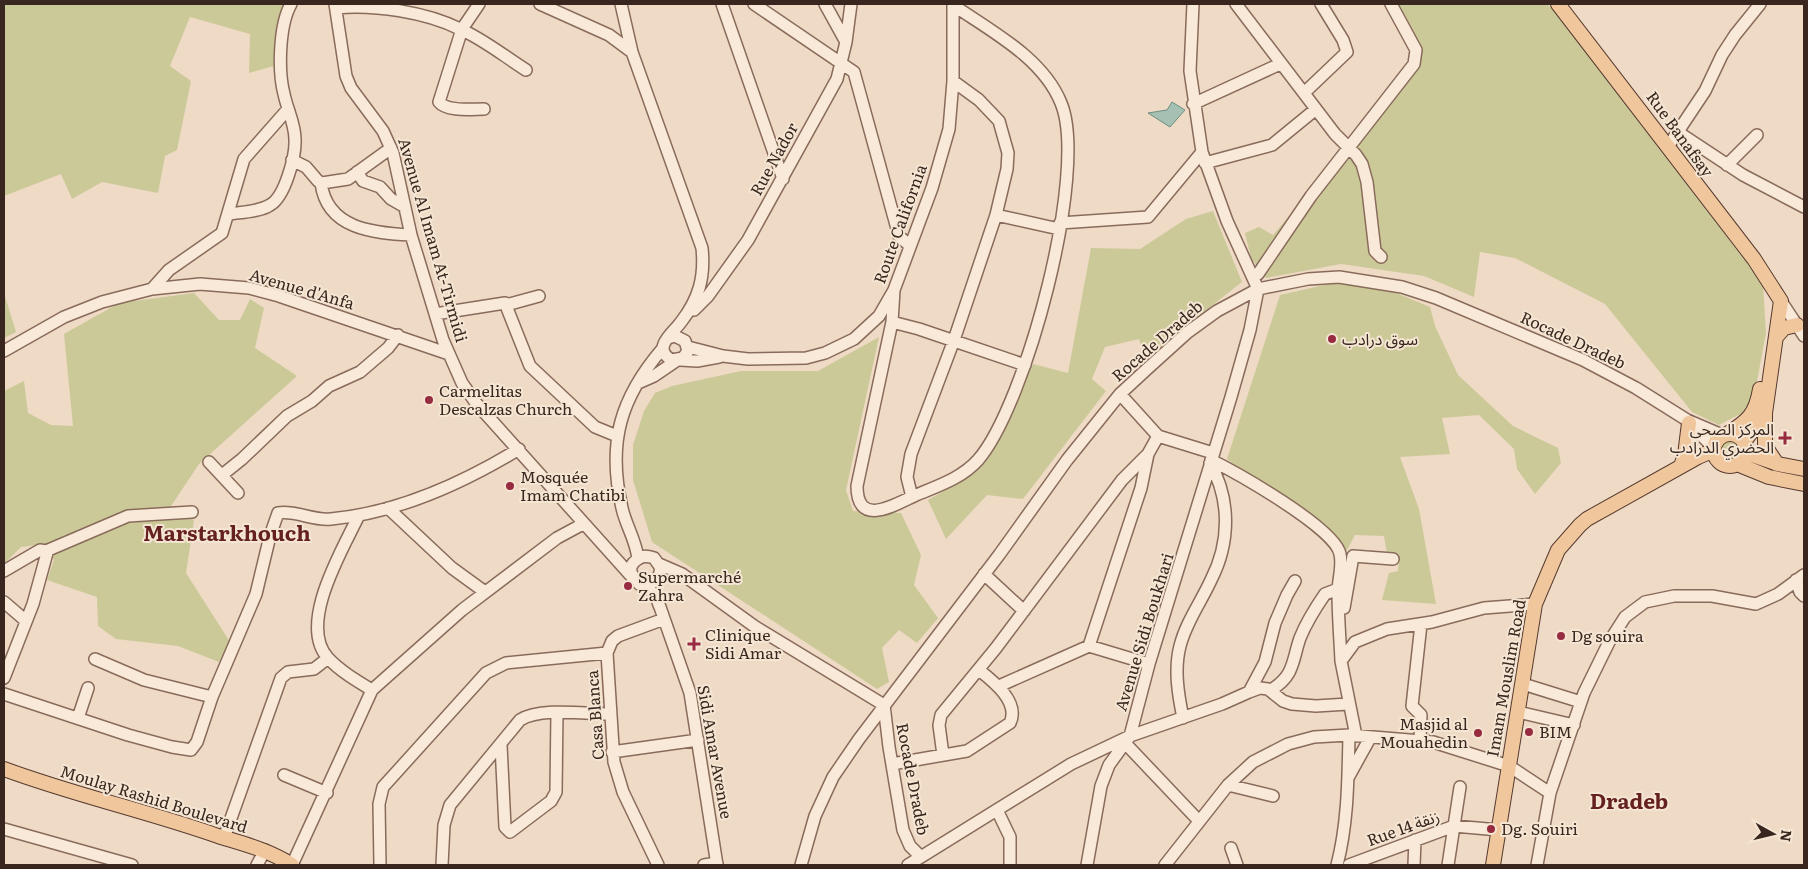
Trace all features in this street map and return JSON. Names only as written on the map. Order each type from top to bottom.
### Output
[{"type":"main road","name":"Rue Banafsay","points":[[1558,4],[1754,259],[1781,301]]},
{"type":"main road","points":[[1772,286],[1770,326],[1757,403],[1746,422],[1725,435],[1716,453],[1727,466],[1737,464],[1760,475],[1804,484]]},
{"type":"main road","points":[[1778,464],[1765,446],[1765,413],[1781,301]]},
{"type":"main road","points":[[1776,337],[1784,328],[1802,329]]},
{"type":"main road","points":[[1737,464],[1765,413]]},
{"type":"main road","points":[[1677,469],[1685,455],[1688,422]]},
{"type":"main road","points":[[1725,435],[1739,436],[1745,448],[1778,464],[1804,469]]},
{"type":"main road","name":"Imam Mouslim Road","points":[[1493,865],[1535,604],[1549,567],[1558,550],[1580,525],[1677,469],[1716,453]]},
{"type":"main road","name":"Moulay Rashid Boulevard","points":[[4,769],[32,780],[265,850],[292,865]]},
{"type":"street","points":[[229,214],[264,208],[274,202],[285,182],[292,160],[295,136],[282,85],[280,65],[286,19],[290,4]]},
{"type":"street","points":[[479,4],[462,29],[439,102],[443,106],[455,108],[484,109]]},
{"type":"street","points":[[540,4],[609,35],[632,52]]},
{"type":"street","points":[[621,4],[632,52],[699,238],[703,260],[699,293],[688,312],[638,383],[622,414],[617,436],[615,475],[623,511],[636,542],[659,564],[655,596]]},
{"type":"street","points":[[722,4],[783,179]]},
{"type":"street","points":[[754,4],[854,72],[899,236],[910,246]]},
{"type":"street","points":[[825,4],[846,42]]},
{"type":"street","name":"Rue Nador","points":[[688,312],[699,307],[748,240],[837,79],[846,42],[851,4]]},
{"type":"street","points":[[894,290],[892,322],[857,495],[866,508],[877,511],[891,508],[958,476],[979,459],[1002,420],[1025,364],[1045,302],[1060,226],[1069,140],[1068,126],[1061,102],[1049,81],[1034,65],[1004,40],[953,4]]},
{"type":"street","name":"Route California","points":[[686,344],[723,356],[764,360],[795,359],[825,353],[854,339],[879,316],[894,290],[946,141],[953,81],[953,4]]},
{"type":"street","points":[[1193,4],[1190,71],[1193,104],[1204,157],[1249,272],[1258,289]]},
{"type":"street","points":[[1236,4],[1280,64],[1348,148],[1356,155],[1364,173],[1375,251],[1381,257]]},
{"type":"street","points":[[1304,93],[1348,52],[1343,40],[1321,4]]},
{"type":"street","points":[[1258,274],[1311,196],[1416,59],[1415,46],[1392,4]]},
{"type":"street","points":[[1669,146],[1705,91],[1722,55],[1735,35],[1760,4]]},
{"type":"street","points":[[335,6],[384,8],[448,23],[462,29],[526,70]]},
{"type":"street","name":"Avenue Al Imam At-Tirmidi","points":[[335,6],[346,76],[351,88],[380,126],[391,148],[398,171],[411,235],[435,314],[449,354],[469,394],[583,524],[636,581]]},
{"type":"street","points":[[1193,104],[1280,64]]},
{"type":"street","points":[[912,497],[907,477],[911,454],[954,340],[996,215],[1007,169],[1008,153],[1002,128],[995,115],[979,100],[953,81]]},
{"type":"street","points":[[152,288],[173,267],[219,236],[229,214],[244,159],[288,109]]},
{"type":"street","points":[[996,215],[1060,226],[1148,217],[1204,157],[1272,145],[1316,109]]},
{"type":"street","points":[[1678,132],[1727,165],[1804,207]]},
{"type":"street","points":[[1727,165],[1757,135]]},
{"type":"street","points":[[321,183],[348,179],[391,148]]},
{"type":"street","points":[[292,160],[306,167],[321,183],[327,203],[333,213],[345,223],[378,234],[411,235]]},
{"type":"street","points":[[357,172],[363,181],[380,187],[391,199],[405,207]]},
{"type":"street","name":"Rocade Dradeb","points":[[801,865],[815,816],[826,788],[884,705],[984,574],[1067,460],[1120,394],[1188,332],[1217,311],[1258,289],[1285,282],[1339,277],[1377,282],[1436,298],[1583,360],[1636,388],[1688,422],[1725,435]]},
{"type":"street","points":[[702,278],[719,281]]},
{"type":"street","name":"Avenue d'Anfa","points":[[4,351],[82,309],[152,288],[200,284],[249,288],[279,296],[398,335],[449,354]]},
{"type":"street","name":"Avenue Sidi Boukhari","points":[[908,865],[1071,764],[1127,740],[1247,340],[1258,289]]},
{"type":"street","points":[[435,314],[498,303],[506,304],[539,296]]},
{"type":"street","name":"Rue Banafsay","points":[[1781,301],[1802,329]]},
{"type":"street","points":[[506,304],[524,355],[534,371],[595,427],[617,436]]},
{"type":"street","points":[[638,383],[654,376],[686,355],[688,312]]},
{"type":"street","points":[[892,322],[954,340],[1025,364]]},
{"type":"street","points":[[222,475],[242,459],[287,416],[312,401],[329,386],[360,372],[388,348],[398,335]]},
{"type":"street","points":[[666,343],[679,336],[686,344]]},
{"type":"street","points":[[666,343],[666,356],[678,360]]},
{"type":"street","name":"Route California","points":[[678,360],[696,361],[723,356]]},
{"type":"street","points":[[1120,394],[1158,436],[1211,459],[1248,479],[1330,536],[1340,553],[1341,574],[1338,589],[1342,661],[1352,735],[1343,843],[1338,865]]},
{"type":"street","name":"Rocade Dradeb","points":[[1688,422],[1716,453]]},
{"type":"street","points":[[943,755],[939,719],[979,670],[1122,480],[1148,454],[1158,436]]},
{"type":"street","points":[[4,694],[128,735],[191,750],[197,742],[212,697],[256,594],[277,514],[284,512],[324,520],[359,515],[388,508],[469,477],[518,449]]},
{"type":"street","points":[[1089,646],[1141,488],[1148,454]]},
{"type":"street","points":[[1183,718],[1177,680],[1180,646],[1192,616],[1212,579],[1224,546],[1226,525],[1223,494],[1211,459]]},
{"type":"street","points":[[209,462],[238,493]]},
{"type":"street","points":[[1122,480],[1141,488]]},
{"type":"street","points":[[388,508],[452,568],[485,592]]},
{"type":"street","points":[[4,571],[36,552],[46,551],[128,516],[192,512]]},
{"type":"street","points":[[359,515],[319,605],[318,631],[328,658],[350,676],[372,690]]},
{"type":"street","points":[[292,865],[327,793],[372,690],[402,661],[485,592],[557,538],[583,524]]},
{"type":"street","points":[[636,542],[636,560],[632,569],[636,581],[655,596],[664,619]]},
{"type":"street","points":[[4,678],[47,558],[46,551]]},
{"type":"street","points":[[616,558],[636,560],[650,556]]},
{"type":"street","points":[[1340,629],[1354,556],[1393,559]]},
{"type":"street","name":"Rocade Dradeb","points":[[659,564],[674,570],[754,626],[884,705]]},
{"type":"street","points":[[636,581],[647,586],[674,570]]},
{"type":"street","points":[[984,574],[1004,595],[1024,610]]},
{"type":"street","points":[[1800,578],[1800,592],[1804,596]]},
{"type":"street","points":[[1537,865],[1550,793],[1581,702],[1608,642],[1624,617],[1645,602],[1674,596],[1712,596],[1756,604],[1778,594],[1800,578]]},
{"type":"street","points":[[1249,692],[1265,662],[1275,623],[1287,594],[1296,581]]},
{"type":"street","points":[[1271,690],[1278,686],[1293,667],[1300,639],[1325,594],[1338,589]]},
{"type":"street","points":[[4,602],[26,621]]},
{"type":"street","points":[[1342,661],[1349,649],[1363,638],[1399,625],[1421,624],[1484,608],[1535,604]]},
{"type":"street","name":"Casa Blanca","points":[[658,865],[623,792],[612,752],[607,653],[612,641],[618,636],[664,619]]},
{"type":"street","name":"Sidi Amar Avenue","points":[[664,619],[690,693],[717,864]]},
{"type":"street","points":[[1420,740],[1421,715],[1413,709],[1412,703],[1421,624]]},
{"type":"street","points":[[999,686],[1089,646],[1149,664]]},
{"type":"street","points":[[380,865],[379,804],[383,787],[486,673],[506,664],[607,653]]},
{"type":"street","points":[[224,838],[281,678],[288,672],[314,669],[328,658]]},
{"type":"street","points":[[96,659],[144,680],[212,697]]},
{"type":"street","points":[[892,764],[970,750],[1010,723],[1012,711],[999,686],[979,670]]},
{"type":"street","points":[[1523,684],[1581,702]]},
{"type":"street","points":[[78,718],[88,688]]},
{"type":"street","points":[[1087,865],[1101,786],[1109,765],[1127,740],[1260,688],[1271,690],[1283,701],[1292,704],[1316,706],[1348,704]]},
{"type":"street","name":"Rocade Dradeb","points":[[884,705],[905,836],[913,850],[920,856]]},
{"type":"street","points":[[1518,712],[1574,725]]},
{"type":"street","points":[[501,745],[504,827],[510,832],[551,801],[556,792],[557,713]]},
{"type":"street","points":[[442,865],[442,833],[447,812],[461,791],[501,745],[514,726],[525,717],[557,713],[610,714]]},
{"type":"street","points":[[1165,865],[1228,785],[1253,762],[1288,744],[1314,737],[1352,735],[1370,738],[1420,740],[1509,766],[1550,793]]},
{"type":"street","points":[[1348,777],[1370,738]]},
{"type":"street","points":[[612,752],[698,740]]},
{"type":"street","points":[[1127,740],[1199,821]]},
{"type":"street","points":[[284,775],[327,793]]},
{"type":"street","points":[[1228,785],[1273,796]]},
{"type":"street","points":[[1448,865],[1460,788]]},
{"type":"street","points":[[997,810],[1010,837],[1010,865]]},
{"type":"street","name":"Rue 14 زنقة","points":[[1349,865],[1454,826],[1499,830]]},
{"type":"street","points":[[4,829],[92,860],[132,865]]},
{"type":"street","points":[[1414,865],[1415,840]]},
{"type":"street","points":[[1230,848],[1237,865]]},
{"type":"street","points":[[258,865],[265,850]]},
{"type":"street","points":[[704,865],[717,864]]},
{"type":"shaded area","points":[[4,4],[284,4],[274,66],[249,73],[250,34],[190,17],[170,66],[191,81],[177,150],[165,156],[158,193],[102,182],[72,199],[61,174],[4,196]]},
{"type":"shaded area","points":[[1394,4],[1547,4],[1555,12],[1763,284],[1766,333],[1752,408],[1719,425],[1692,412],[1605,304],[1515,258],[1480,252],[1474,297],[1424,276],[1341,264],[1266,278],[1251,258],[1245,233],[1259,227],[1273,235],[1421,60],[1414,33]]},
{"type":"shaded area","points":[[1172,102],[1185,110],[1170,127],[1148,113],[1167,110]]},
{"type":"shaded area","points":[[1213,211],[1242,282],[1145,358],[1139,339],[1105,347],[1092,379],[1106,391],[1023,499],[987,495],[946,539],[928,500],[970,476],[988,458],[1033,364],[1068,373],[1091,248],[1140,249],[1186,219]]},
{"type":"shaded area","points":[[1333,283],[1389,290],[1430,307],[1435,326],[1458,375],[1513,426],[1558,448],[1561,463],[1535,494],[1517,469],[1514,449],[1479,415],[1442,418],[1450,454],[1400,457],[1419,509],[1436,604],[1382,600],[1389,573],[1398,571],[1399,556],[1387,554],[1384,536],[1355,535],[1346,552],[1227,459],[1280,295]]},
{"type":"shaded area","points":[[4,293],[16,332],[4,338]]},
{"type":"shaded area","points":[[194,293],[219,320],[240,320],[250,299],[264,308],[255,348],[297,376],[199,464],[171,506],[194,520],[186,573],[230,642],[219,662],[178,646],[116,639],[98,626],[97,597],[47,580],[54,560],[46,544],[21,547],[4,564],[4,391],[24,381],[28,413],[51,425],[73,426],[64,334],[119,303]]},
{"type":"shaded area","points":[[879,337],[846,490],[853,511],[901,513],[921,555],[914,585],[938,618],[917,643],[899,630],[882,648],[889,682],[877,689],[652,542],[633,480],[633,445],[644,411],[655,393],[672,386],[741,371],[818,371]]},
{"type":"shaded area","points":[[1726,440],[1734,440],[1740,446],[1740,454],[1734,460],[1726,460],[1720,454],[1720,446]]},
{"type":"place","name":"سوق درادب","points":[[1332,339]]},
{"type":"place","name":"Carmelitas Descalzas Church","points":[[429,400]]},
{"type":"place","name":"المركز الصحي الحضري الدرادب","points":[[1785,438]]},
{"type":"place","name":"Mosquée Imam Chatibi","points":[[510,486]]},
{"type":"place","name":"Supermarché Zahra","points":[[628,586]]},
{"type":"place","name":"Dg souira","points":[[1561,636]]},
{"type":"place","name":"Clinique Sidi Amar","points":[[694,644]]},
{"type":"place","name":"BIM","points":[[1529,732]]},
{"type":"place","name":"Masjid al Mouahedin","points":[[1478,733]]},
{"type":"place","name":"Dg. Souiri","points":[[1491,829]]},
{"type":"district","name":"Marstarkhouch","points":[[227,534]]},
{"type":"district","name":"Dradeb","points":[[1629,802]]}]
